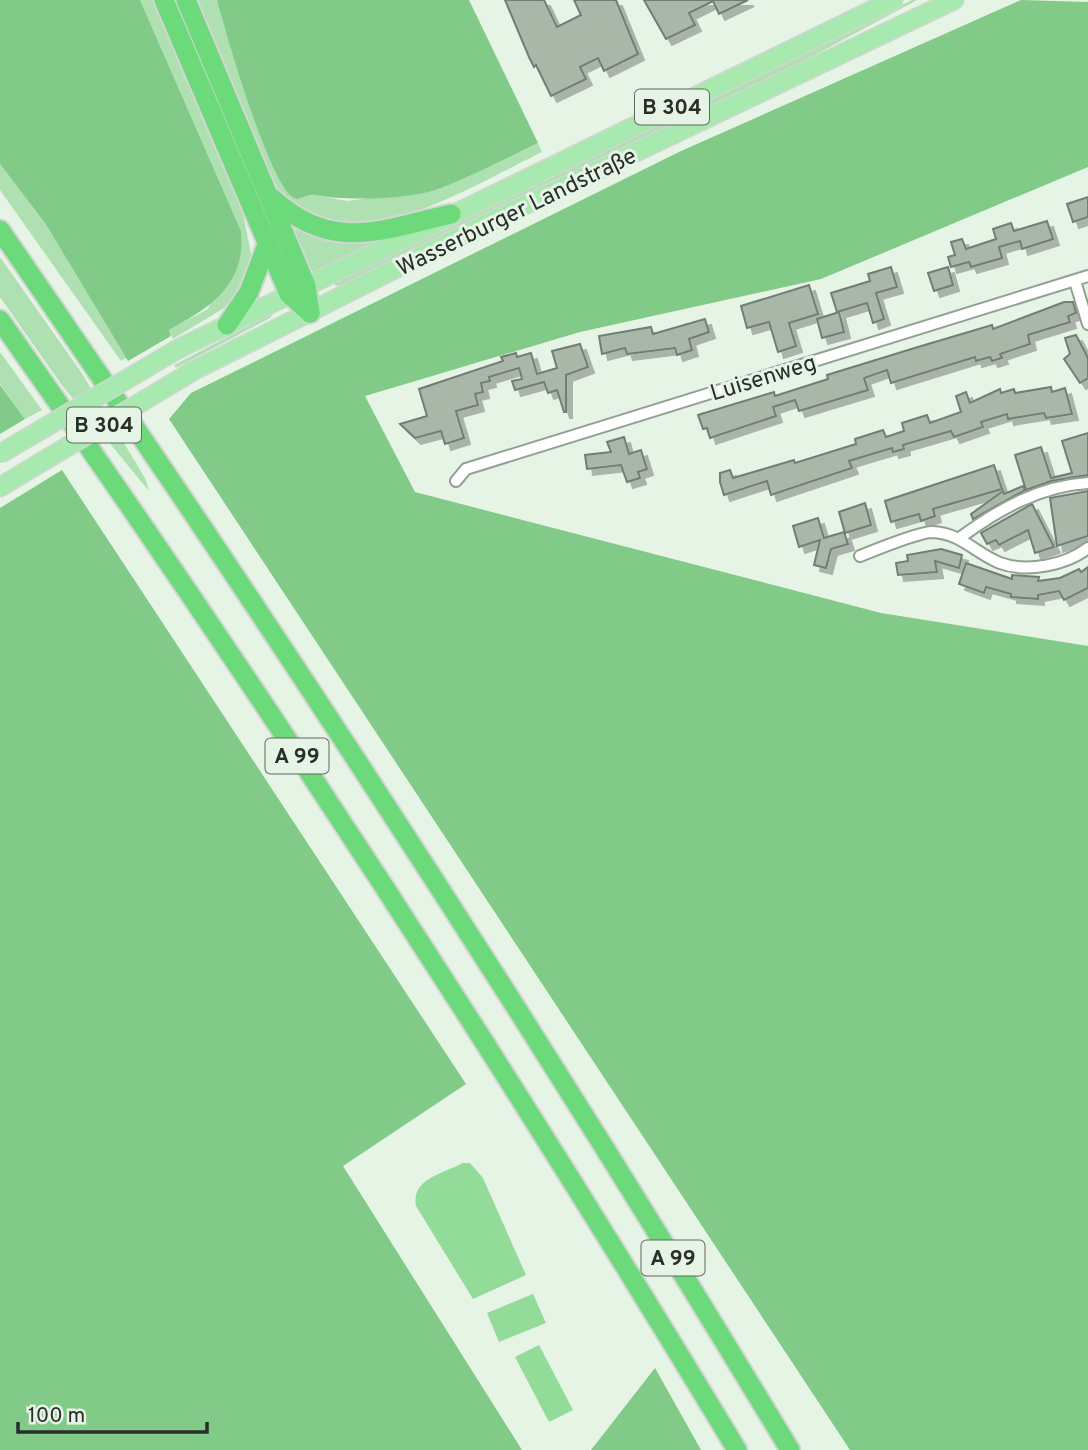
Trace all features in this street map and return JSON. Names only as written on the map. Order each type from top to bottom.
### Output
[{"type":"highway","points":[[164,0],[268,242],[310,313]]},
{"type":"highway","points":[[186,0],[267,194],[298,290]]},
{"type":"highway","points":[[267,194],[313,228],[338,233],[360,232],[451,214]]},
{"type":"highway","name":"A 99","points":[[0,230],[223,557],[534,1035],[790,1450]]},
{"type":"highway","points":[[227,325],[249,292],[268,242]]},
{"type":"highway","name":"A 99","points":[[0,320],[270,714],[508,1081],[737,1450]]},
{"type":"main road","name":"Wasserburger Landstraße","points":[[0,454],[178,349],[893,0]]},
{"type":"main road","name":"Wasserburger Landstraße","points":[[7,482],[193,371],[467,233],[954,0]]},
{"type":"street","name":"Luisenweg","points":[[456,481],[466,469],[1088,276]]},
{"type":"street","points":[[1075,281],[1088,324]]},
{"type":"street","points":[[961,537],[1017,501],[1046,491],[1088,483]]},
{"type":"street","points":[[860,556],[930,532],[961,537],[1002,564],[1028,567],[1051,565],[1079,555],[1088,548]]},
{"type":"shaded area","points":[[0,0],[140,0],[241,231],[238,266],[223,292],[212,303],[169,330],[171,336],[128,361],[45,223],[0,164]]},
{"type":"shaded area","points":[[140,0],[154,0],[177,48],[241,204],[252,258],[241,289],[229,305],[173,339],[169,330],[208,309],[241,231]]},
{"type":"shaded area","points":[[192,0],[217,0],[225,29],[300,199],[308,194],[347,201],[438,189],[538,143],[542,152],[465,191],[407,214],[378,222],[350,225],[319,221],[287,202],[273,186]]},
{"type":"shaded area","points":[[217,0],[469,0],[538,143],[466,178],[428,192],[378,198],[311,195],[294,198],[284,187],[261,138]]},
{"type":"shaded area","points":[[912,0],[917,0],[787,70],[342,285],[335,286],[335,281],[344,276]]},
{"type":"shaded area","points":[[1021,0],[1088,2],[1088,167],[821,279],[580,332],[365,396],[415,492],[881,613],[1088,646],[1088,1450],[850,1450],[169,419],[191,393],[681,151]]},
{"type":"shaded area","points":[[0,164],[45,223],[126,358],[121,361],[0,190]]},
{"type":"shaded area","points":[[284,220],[325,239],[383,238],[309,276]]},
{"type":"shaded area","points":[[0,257],[81,372],[145,478],[149,491],[61,384],[0,297]]},
{"type":"shaded area","points":[[275,312],[270,318],[176,368],[174,365]]},
{"type":"shaded area","points":[[0,352],[42,410],[25,419],[0,384]]},
{"type":"shaded area","points":[[0,385],[25,419],[0,434]]},
{"type":"shaded area","points":[[62,470],[466,1084],[343,1166],[522,1450],[0,1450],[0,508]]},
{"type":"shaded area","points":[[463,1163],[470,1163],[483,1178],[526,1275],[473,1299],[416,1206],[418,1189],[423,1183]]},
{"type":"shaded area","points":[[533,1294],[546,1323],[499,1342],[487,1313]]},
{"type":"shaded area","points":[[539,1345],[573,1410],[549,1422],[515,1357]]},
{"type":"shaded area","points":[[655,1368],[701,1450],[591,1450]]},
{"type":"building","points":[[505,0],[544,0],[557,27],[581,15],[574,0],[616,0],[638,54],[604,71],[598,58],[580,67],[586,79],[551,96],[536,65],[534,67],[529,57]]},
{"type":"building","points":[[644,0],[748,0],[719,14],[713,1],[689,13],[695,25],[666,39]]},
{"type":"building","points":[[1088,197],[1088,217],[1073,222],[1067,204]]},
{"type":"building","points":[[1047,221],[1053,239],[1022,249],[1020,241],[999,247],[1002,258],[971,267],[969,262],[951,267],[948,257],[955,255],[951,242],[962,239],[966,249],[996,239],[993,229],[1011,223],[1014,231]]},
{"type":"building","points":[[891,267],[897,287],[876,293],[884,319],[873,323],[867,303],[837,312],[831,293],[870,281],[868,274]]},
{"type":"building","points":[[948,267],[953,285],[934,291],[928,273]]},
{"type":"building","points":[[809,285],[818,314],[789,323],[796,346],[778,352],[769,322],[747,328],[741,306]]},
{"type":"building","points":[[1064,302],[1073,302],[1076,313],[1068,316],[1070,322],[1028,335],[1030,344],[1000,354],[1002,358],[992,361],[990,357],[976,361],[975,357],[891,383],[887,370],[864,378],[868,390],[799,411],[795,400],[773,407],[776,416],[710,438],[698,415],[774,392],[775,396],[828,379],[827,375],[992,325],[993,329]]},
{"type":"building","points":[[839,312],[844,332],[822,338],[817,319]]},
{"type":"building","points":[[705,319],[709,332],[689,339],[692,350],[677,355],[675,348],[627,354],[625,348],[602,354],[599,336],[651,327],[653,334]]},
{"type":"building","points":[[1076,335],[1088,358],[1088,378],[1080,383],[1064,359],[1070,354],[1065,338]]},
{"type":"building","points":[[580,344],[588,367],[566,375],[566,412],[557,390],[548,393],[544,382],[515,390],[512,381],[522,379],[519,368],[489,377],[490,381],[481,383],[483,392],[475,394],[478,405],[456,411],[464,438],[445,444],[441,431],[415,438],[400,424],[427,416],[419,389],[503,361],[501,357],[516,353],[517,357],[531,353],[537,374],[557,368],[552,351]]},
{"type":"building","points":[[1051,387],[1052,392],[1065,388],[1072,414],[1046,418],[1044,413],[1008,419],[1007,414],[981,422],[983,427],[954,437],[951,431],[903,445],[904,449],[893,452],[892,448],[849,461],[852,468],[771,495],[767,481],[724,495],[720,473],[730,470],[733,478],[794,460],[795,463],[856,444],[855,439],[883,430],[886,437],[904,431],[902,423],[927,415],[930,423],[961,412],[956,396],[966,392],[970,403],[1000,389],[1001,393],[1014,389],[1015,393]]},
{"type":"building","points":[[1088,433],[1088,475],[1051,481],[1026,490],[1015,455],[1041,447],[1051,478],[1072,473],[1062,441]]},
{"type":"building","points":[[624,437],[629,454],[641,450],[647,469],[638,472],[640,478],[627,482],[621,465],[587,469],[585,455],[611,452],[607,442]]},
{"type":"building","points":[[994,465],[1002,489],[933,509],[935,516],[921,521],[919,514],[891,522],[885,501]]},
{"type":"building","points":[[1023,486],[1025,490],[973,519],[971,514],[1003,491],[1004,494]]},
{"type":"building","points":[[1088,491],[1088,536],[1057,546],[1050,498]]},
{"type":"building","points":[[865,503],[871,525],[845,533],[839,512]]},
{"type":"building","points":[[1032,504],[1054,547],[1035,553],[1028,530],[999,545],[996,540],[987,544],[981,533]]},
{"type":"building","points":[[818,518],[824,538],[844,532],[848,544],[831,549],[826,568],[814,565],[820,540],[799,547],[793,526]]},
{"type":"building","points":[[941,549],[962,555],[959,568],[935,561],[937,572],[898,575],[896,563],[908,561],[907,555]]},
{"type":"building","points":[[966,563],[1012,579],[1012,575],[1039,577],[1038,581],[1060,578],[1088,567],[1088,588],[1064,600],[1059,591],[1038,595],[1038,599],[1011,597],[1011,594],[986,587],[984,593],[959,584]]}]
